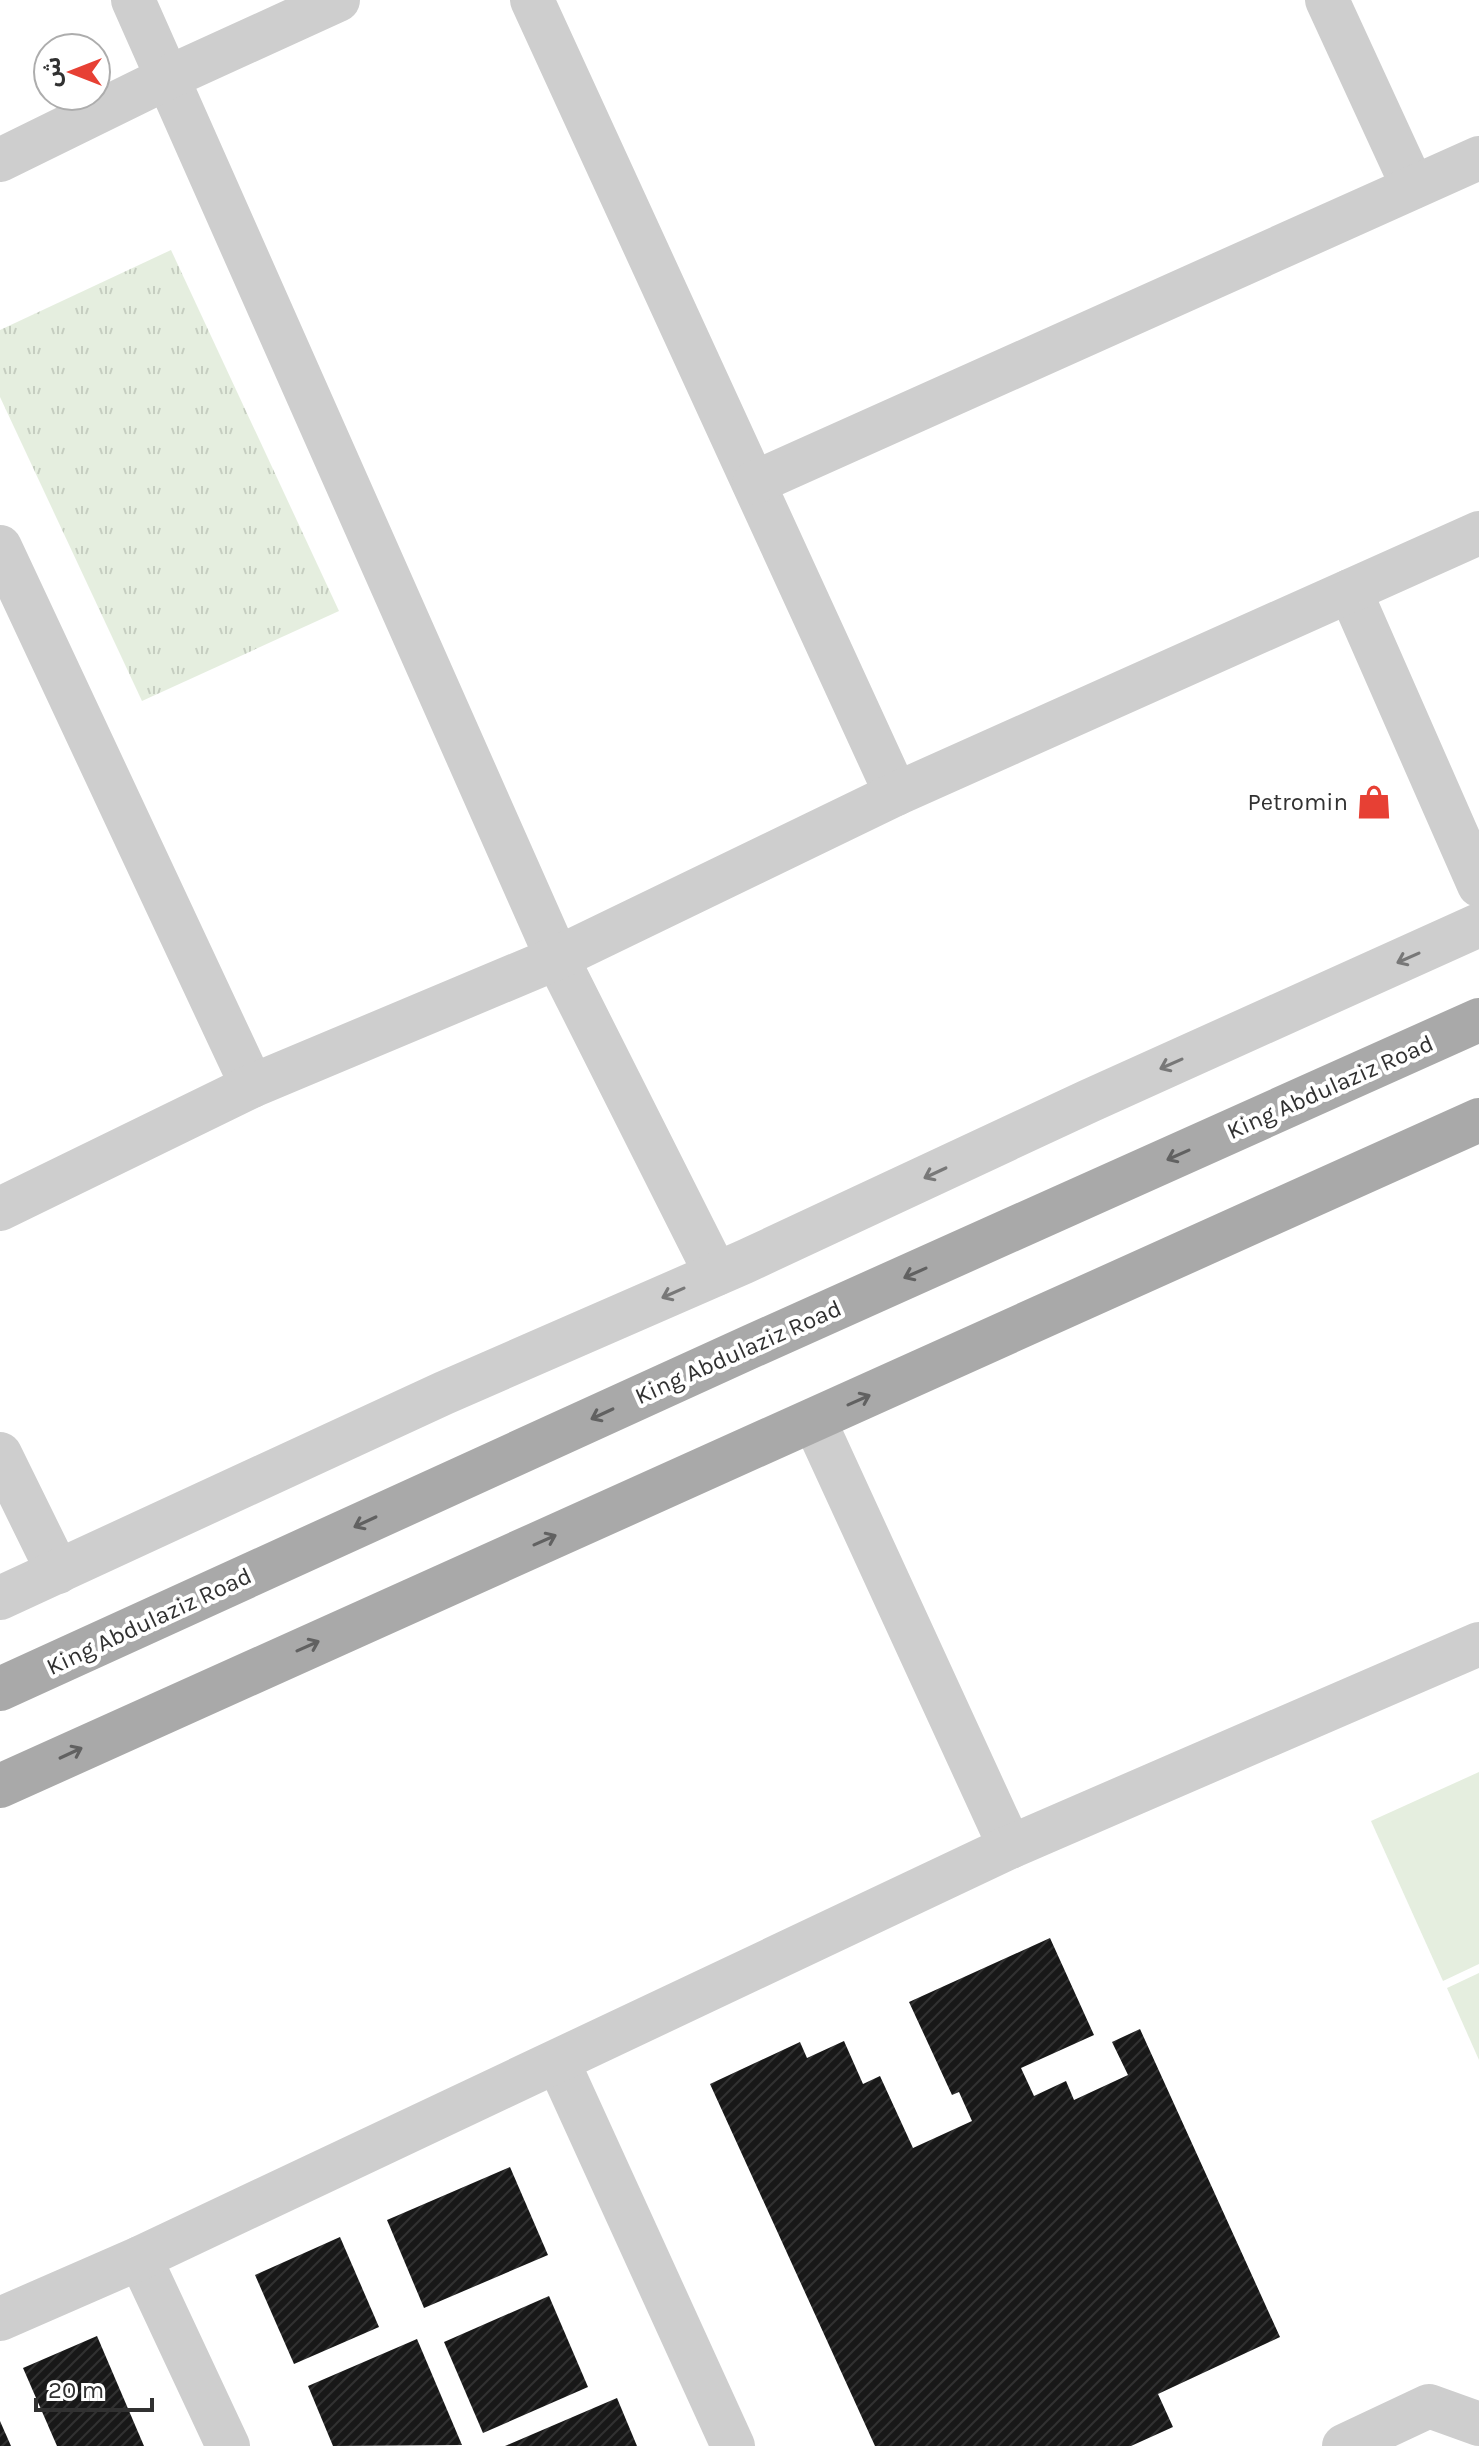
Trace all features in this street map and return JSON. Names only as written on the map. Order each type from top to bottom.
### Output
[{"type":"main road","name":"King Abdulaziz Road","points":[[0,1689],[752,1346],[1479,1020]]},
{"type":"main road","points":[[0,1786],[114,1732],[1479,1120]]},
{"type":"street","points":[[133,0],[557,958],[716,1274]]},
{"type":"street","points":[[0,160],[167,78],[338,0]]},
{"type":"street","points":[[532,0],[896,794]]},
{"type":"street","points":[[1327,0],[1413,187]]},
{"type":"street","points":[[754,483],[1479,158]]},
{"type":"street","points":[[0,1209],[252,1086],[557,958],[896,794],[1479,533]]},
{"type":"street","points":[[0,547],[252,1086]]},
{"type":"street","points":[[1350,591],[1479,885]]},
{"type":"street","points":[[0,1598],[444,1393],[716,1274],[1479,925]]},
{"type":"street","points":[[814,1420],[1010,1847]]},
{"type":"street","points":[[0,1454],[58,1572]]},
{"type":"street","points":[[0,2319],[140,2258],[1010,1847],[1479,1644]]},
{"type":"street","points":[[558,2062],[733,2446]]},
{"type":"street","points":[[140,2258],[228,2446]]},
{"type":"street","points":[[1344,2446],[1429,2406],[1479,2424]]},
{"type":"green space","points":[[171,250],[339,611],[142,701],[0,397],[0,330]]},
{"type":"green space","points":[[1479,1772],[1479,1964],[1443,1981],[1371,1821]]},
{"type":"green space","points":[[1479,1973],[1479,2060],[1447,1988]]},
{"type":"building","points":[[1050,1938],[1094,2035],[1021,2068],[1034,2096],[1066,2081],[1074,2100],[1128,2075],[1112,2042],[1140,2029],[1280,2337],[1158,2394],[1173,2427],[1131,2446],[875,2446],[710,2084],[800,2042],[807,2058],[844,2041],[863,2084],[880,2076],[913,2148],[972,2121],[959,2092],[952,2095],[909,2002]]},
{"type":"building","points":[[510,2167],[548,2255],[424,2308],[387,2220]]},
{"type":"building","points":[[340,2237],[379,2327],[294,2364],[255,2275]]},
{"type":"building","points":[[549,2296],[588,2387],[483,2433],[444,2342]]},
{"type":"building","points":[[97,2336],[144,2446],[57,2446],[23,2368]]},
{"type":"building","points":[[417,2339],[462,2445],[333,2446],[308,2386]]},
{"type":"building","points":[[617,2398],[637,2446],[505,2446]]},
{"type":"building","points":[[0,2421],[11,2446],[0,2446]]},
{"type":"place","name":"Petromin","points":[[1374,802]]}]
